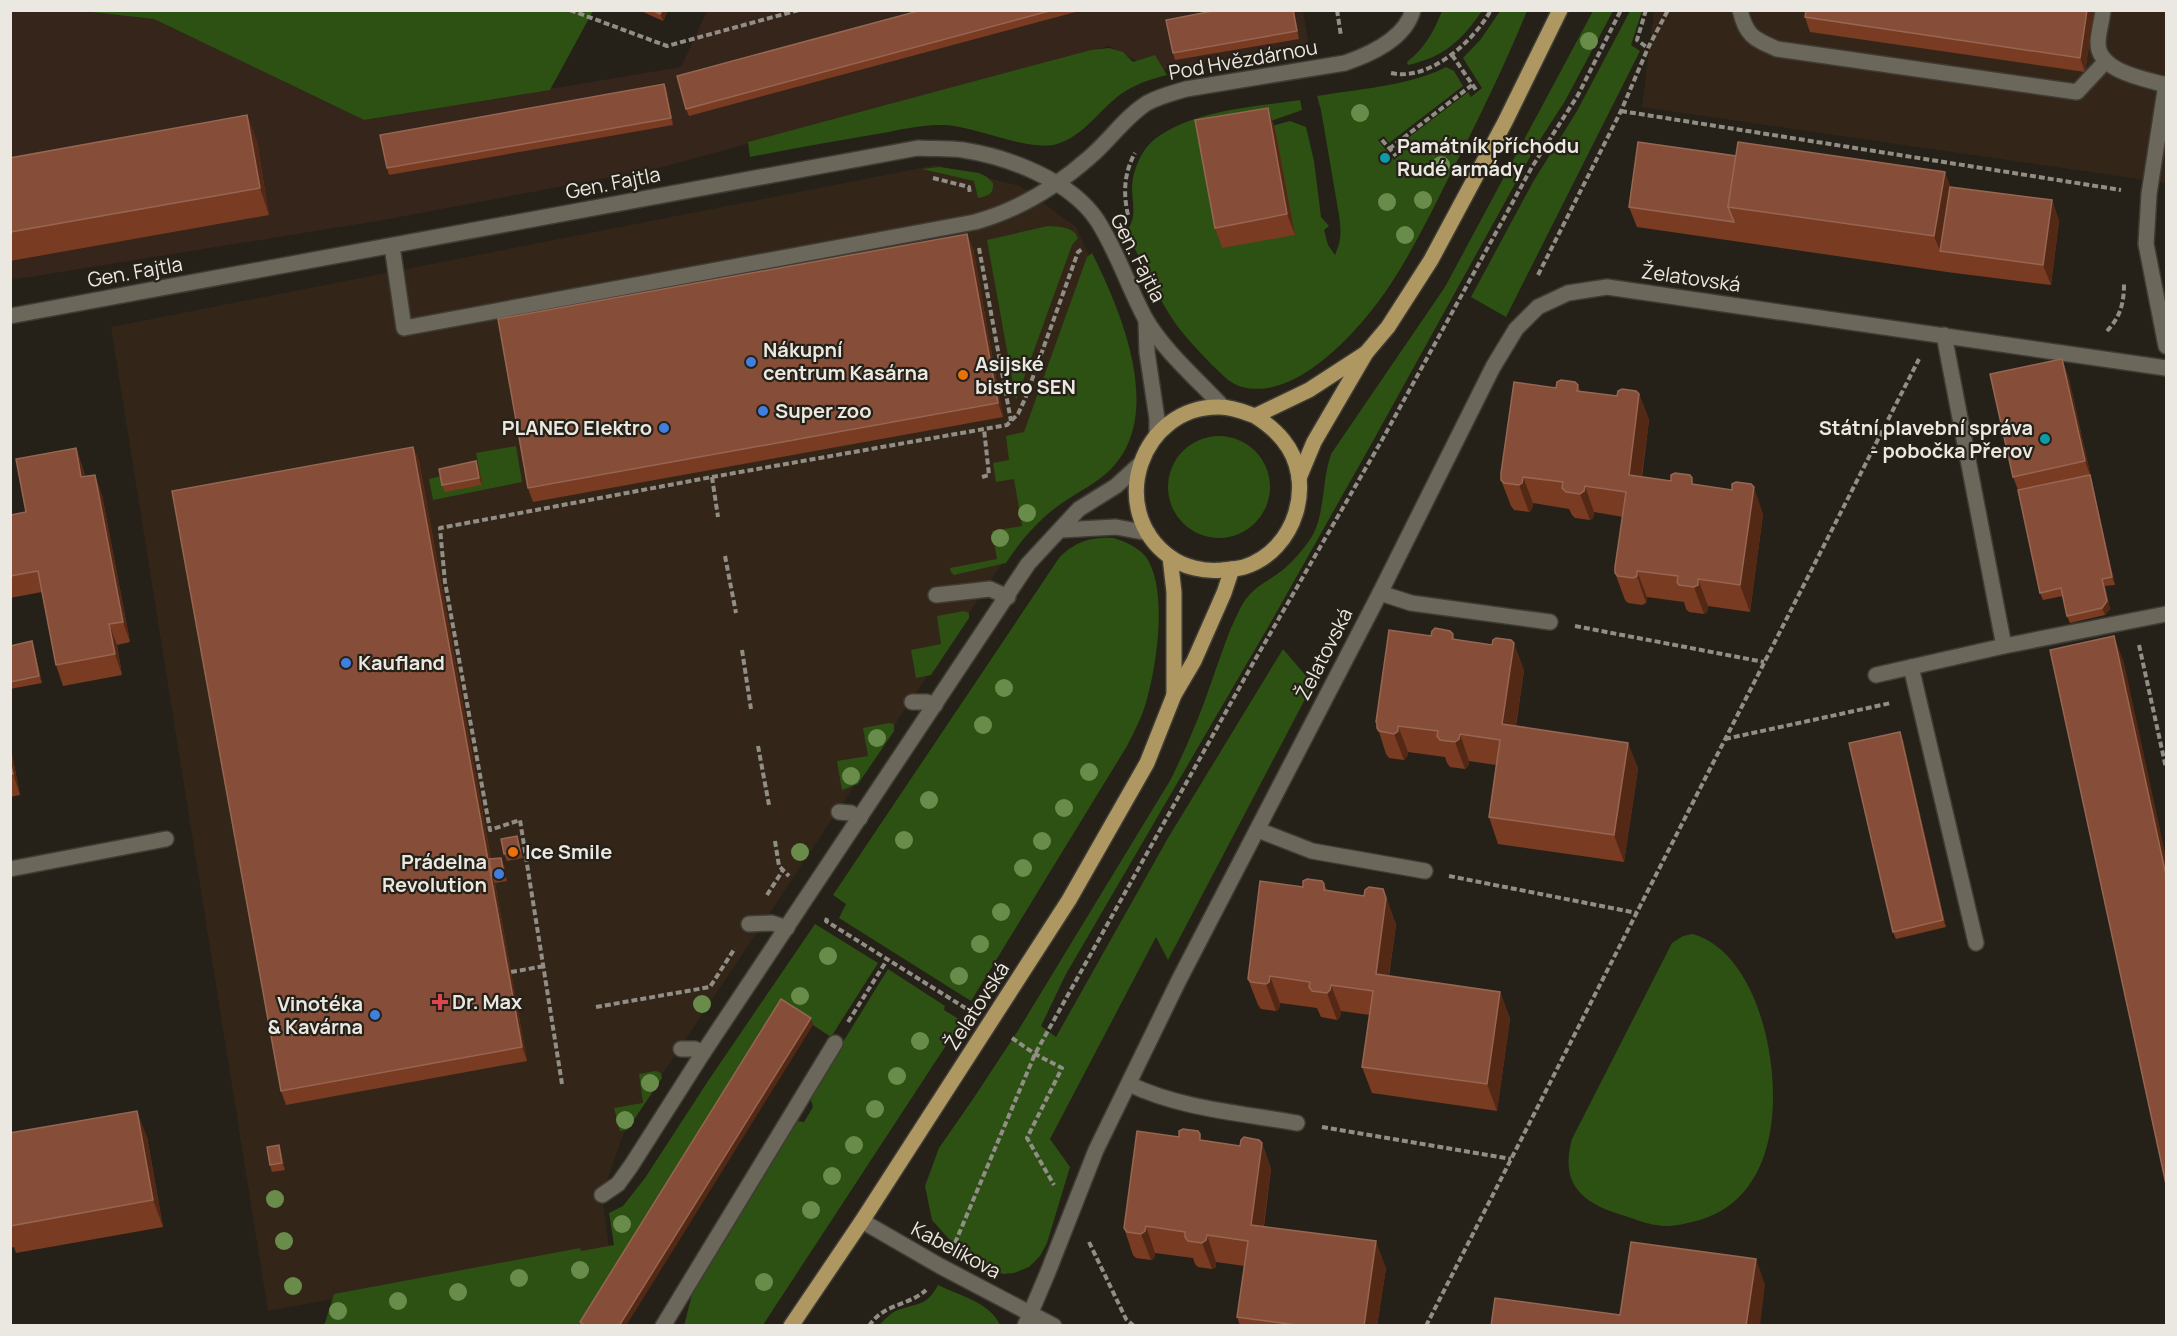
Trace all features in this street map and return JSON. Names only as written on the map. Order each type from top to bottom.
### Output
[{"type":"main road","points":[[1299,478],[1314,442],[1366,353],[1388,327],[1431,260],[1505,122],[1560,10]]},
{"type":"main road","points":[[1255,416],[1309,390],[1366,353]]},
{"type":"main road","points":[[1210,407],[1223,407],[1255,416],[1272,427],[1285,441],[1294,459],[1299,478],[1299,503],[1291,527],[1271,551],[1255,562],[1232,569],[1212,571],[1193,567],[1170,557],[1148,533],[1138,507],[1136,479],[1139,465],[1149,444],[1176,418],[1187,413],[1210,407]]},
{"type":"main road","name":"Želatovská","points":[[1170,557],[1174,602],[1174,695]]},
{"type":"main road","name":"Želatovská","points":[[791,1326],[862,1221],[1069,900],[1147,763],[1174,695],[1194,661],[1232,569]]},
{"type":"street","name":"Pod Hvězdárnou","points":[[392,246],[404,328],[975,222],[994,217],[1021,205],[1056,184],[1108,141],[1132,115],[1164,95],[1186,89],[1345,63],[1367,55],[1389,41],[1405,28],[1413,10]]},
{"type":"street","points":[[1740,10],[1744,27],[1757,41],[1778,49],[2077,92],[2106,61]]},
{"type":"street","points":[[2103,10],[2098,44],[2106,61],[2121,72],[2166,85],[2149,195],[2146,244],[2166,346]]},
{"type":"street","name":"Gen. Fajtla","points":[[10,316],[918,148],[961,150],[991,156],[1031,170],[1056,184],[1095,218],[1111,244],[1146,320],[1187,370],[1223,407]]},
{"type":"street","name":"Želatovská","points":[[1028,1319],[1072,1214],[1082,1181],[1179,980],[1380,593],[1493,367],[1516,329],[1538,307],[1568,292],[1607,287],[2166,368]]},
{"type":"street","name":"Gen. Fajtla","points":[[1146,320],[1147,352],[1157,419],[1157,434]]},
{"type":"street","points":[[1938,334],[2004,646]]},
{"type":"street","points":[[602,1195],[618,1184],[631,1166],[703,1053],[1028,564],[1079,509],[1116,486],[1139,465]]},
{"type":"street","points":[[1061,530],[1116,527],[1148,533]]},
{"type":"street","points":[[936,595],[990,589],[1008,597]]},
{"type":"street","points":[[1380,593],[1401,601],[1428,606],[1550,622]]},
{"type":"street","points":[[1876,675],[2004,646],[2166,614]]},
{"type":"street","points":[[1911,667],[1976,943]]},
{"type":"street","points":[[912,702],[927,702],[935,705]]},
{"type":"street","points":[[839,812],[851,813],[860,818]]},
{"type":"street","points":[[1258,830],[1312,851],[1425,871]]},
{"type":"street","points":[[10,869],[166,839]]},
{"type":"street","points":[[749,924],[772,922],[787,928]]},
{"type":"street","points":[[663,1326],[835,1043]]},
{"type":"street","points":[[681,1049],[694,1049],[703,1053]]},
{"type":"street","points":[[1129,1084],[1170,1100],[1297,1123]]},
{"type":"street","name":"Kabelíkova","points":[[862,1221],[1028,1319],[1054,1326]]},
{"type":"path","points":[[570,10],[668,46],[799,10]]},
{"type":"path","points":[[1387,71],[1396,74],[1414,72],[1452,55],[1480,28],[1491,10]]},
{"type":"path","points":[[954,1245],[1035,1054],[1252,665],[1382,440],[1532,167],[1578,95],[1621,10]]},
{"type":"path","points":[[1646,10],[1637,40],[1648,48]]},
{"type":"path","points":[[1526,318],[1528,298],[1532,288],[1621,111],[1648,48],[1668,10]]},
{"type":"path","points":[[1452,55],[1476,90]]},
{"type":"path","points":[[1389,149],[1472,85]]},
{"type":"path","points":[[1621,111],[2117,189]]},
{"type":"path","points":[[1382,140],[1395,156]]},
{"type":"path","points":[[978,241],[1011,421]]},
{"type":"path","points":[[562,1084],[520,820],[490,830],[446,582],[440,528],[1007,425],[1018,414],[1025,399],[1078,252],[1088,246]]},
{"type":"path","points":[[2105,333],[2116,321],[2124,303],[2124,280]]},
{"type":"path","points":[[1426,1326],[1764,662],[1938,334]]},
{"type":"path","points":[[982,477],[989,476],[984,429]]},
{"type":"path","points":[[712,477],[718,517]]},
{"type":"path","points":[[724,556],[736,613]]},
{"type":"path","points":[[2134,621],[2166,768]]},
{"type":"path","points":[[1550,622],[1764,662]]},
{"type":"path","points":[[742,650],[751,709]]},
{"type":"path","points":[[1725,739],[1918,697]]},
{"type":"path","points":[[758,746],[769,805]]},
{"type":"path","points":[[775,841],[779,866],[795,880]]},
{"type":"path","points":[[763,901],[783,870]]},
{"type":"path","points":[[1425,871],[1637,913]]},
{"type":"path","points":[[831,914],[826,921],[969,1010]]},
{"type":"path","points":[[597,1007],[710,987],[737,944]]},
{"type":"path","points":[[835,1043],[887,960]]},
{"type":"path","points":[[511,972],[545,966]]},
{"type":"path","points":[[552,1016],[558,1014]]},
{"type":"path","points":[[1013,1038],[1035,1054],[1062,1068],[1027,1138],[1056,1189]]},
{"type":"path","points":[[1297,1123],[1511,1159]]},
{"type":"path","points":[[1089,1241],[1126,1319],[1134,1326]]},
{"type":"path","points":[[869,1326],[885,1310],[914,1299],[925,1292],[930,1281]]},
{"type":"shaded area","points":[[11,11],[81,11],[154,19],[364,120],[681,67],[707,11],[1303,11],[1309,47],[1156,71],[1109,46],[655,169],[378,221],[11,280]]},
{"type":"shaded area","points":[[1654,11],[2166,11],[2166,183],[1642,107]]},
{"type":"shaded area","points":[[936,165],[1020,186],[1076,227],[1120,324],[1128,442],[1117,461],[1101,475],[1042,515],[1005,559],[624,1132],[602,1195],[609,1248],[268,1311],[111,327]]},
{"type":"green space","points":[[82,11],[593,11],[550,90],[364,120],[154,19]]},
{"type":"green space","points":[[1442,11],[1482,11],[1467,31],[1451,46],[1421,62],[1408,65],[1407,62],[1428,39]]},
{"type":"green space","points":[[1500,11],[1527,11],[1430,216],[1380,299],[1347,338],[1306,373],[1284,384],[1261,389],[1239,386],[1228,379],[1194,346],[1172,319],[1126,231],[1133,213],[1134,173],[1147,147],[1170,129],[1206,116],[1300,100],[1302,110],[1271,121],[1272,126],[1290,121],[1306,127],[1314,161],[1321,217],[1329,226],[1324,230],[1328,245],[1335,255],[1340,239],[1340,221],[1317,96],[1400,83],[1446,67],[1454,71],[1463,86],[1389,143],[1384,136],[1378,140],[1394,160],[1400,155],[1395,148],[1468,92],[1471,97],[1482,88],[1463,58],[1481,39]]},
{"type":"green space","points":[[1593,11],[1613,11],[1565,101],[1536,146],[1271,622],[1066,974],[1041,1026],[1056,1037],[1168,838],[1283,649],[1313,684],[1168,960],[1156,937],[1050,1139],[1070,1167],[1047,1243],[1040,1256],[1029,1267],[1014,1273],[1004,1274],[990,1271],[963,1255],[932,1220],[925,1186],[939,1148],[1019,1029],[1171,779],[1197,720],[1239,611],[1259,586],[1288,565],[1309,541],[1321,510],[1331,454],[1445,287]]},
{"type":"green space","points":[[1630,11],[1642,11],[1631,45],[1640,51],[1506,317],[1471,297],[1533,182],[1577,111]]},
{"type":"green space","points":[[1109,48],[1123,52],[1133,62],[1155,55],[1167,75],[1126,90],[1083,129],[1057,144],[1032,145],[958,127],[936,125],[750,157],[748,142],[1091,50]]},
{"type":"green space","points":[[939,167],[979,173],[993,183],[992,190],[987,195],[978,198],[974,181],[922,169]]},
{"type":"green space","points":[[1048,226],[1069,229],[1078,238],[1072,245],[1016,400],[987,240]]},
{"type":"green space","points":[[1092,253],[1115,303],[1133,362],[1136,392],[1135,420],[1127,446],[1106,474],[1053,509],[1038,523],[1006,563],[954,575],[950,568],[997,559],[992,531],[1022,526],[1014,479],[996,482],[993,463],[1009,460],[1006,436],[1024,432],[1087,257]]},
{"type":"green space","points":[[1219,436],[1238,440],[1255,451],[1266,468],[1270,487],[1266,506],[1255,523],[1238,534],[1219,538],[1200,534],[1183,523],[1172,506],[1168,487],[1172,468],[1183,451],[1200,440]]},
{"type":"green space","points":[[516,446],[522,482],[433,500],[429,479],[441,476],[482,485],[476,453]]},
{"type":"green space","points":[[1114,538],[1132,545],[1146,557],[1153,571],[1157,588],[1159,606],[1157,647],[1145,705],[1127,746],[971,1001],[839,918],[846,904],[833,895],[1059,558],[1084,541]]},
{"type":"green space","points":[[964,611],[969,613],[969,618],[931,675],[916,678],[911,650],[941,644],[937,616]]},
{"type":"green space","points":[[894,724],[894,731],[858,784],[842,790],[837,761],[868,756],[863,728]]},
{"type":"green space","points":[[815,924],[878,963],[831,1037],[813,1025],[585,1325],[324,1326],[334,1294],[580,1248],[581,1251],[614,1245],[609,1213],[623,1206],[645,1178]]},
{"type":"green space","points":[[1693,934],[1719,948],[1729,958],[1753,996],[1759,1010],[1769,1051],[1773,1110],[1760,1167],[1745,1190],[1724,1209],[1696,1221],[1661,1226],[1644,1223],[1610,1211],[1587,1199],[1572,1181],[1569,1155],[1572,1139],[1672,943],[1683,936]]},
{"type":"green space","points":[[888,969],[945,1006],[944,1010],[962,1021],[763,1325],[684,1326],[693,1290],[797,1121],[804,1122],[813,1107],[812,1092],[839,1042],[843,1042]]},
{"type":"green space","points":[[656,1071],[661,1073],[662,1078],[627,1130],[620,1131],[614,1108],[643,1103],[639,1074]]},
{"type":"green space","points":[[938,1285],[982,1305],[996,1317],[1000,1325],[879,1325],[895,1311],[926,1300]]},
{"type":"building","points":[[922,10],[1053,10],[686,109],[677,76]]},
{"type":"building","points":[[1218,10],[1293,10],[1297,31],[1173,53],[1166,20]]},
{"type":"building","points":[[1806,10],[2087,10],[2080,58],[1805,17]]},
{"type":"building","points":[[664,84],[671,118],[387,168],[380,135]]},
{"type":"building","points":[[1268,108],[1287,214],[1215,228],[1195,120]]},
{"type":"building","points":[[247,115],[260,188],[10,232],[10,158]]},
{"type":"building","points":[[1638,142],[1736,156],[1728,207],[1734,222],[1629,207]]},
{"type":"building","points":[[1738,142],[1945,172],[1934,236],[1728,207]]},
{"type":"building","points":[[1950,187],[2052,200],[2043,265],[1940,251]]},
{"type":"building","name":"Nákupní centrum Kasárna","points":[[967,234],[998,403],[528,488],[498,319]]},
{"type":"building","name":"Státní plavební správa - pobočka Přerov","points":[[2062,359],[2085,461],[2013,477],[1990,374]]},
{"type":"building","points":[[1561,380],[1575,382],[1578,385],[1577,391],[1617,396],[1618,391],[1622,389],[1636,391],[1639,394],[1629,475],[1671,481],[1671,475],[1675,473],[1690,475],[1692,484],[1732,490],[1732,484],[1736,482],[1751,484],[1754,487],[1740,585],[1698,579],[1698,585],[1694,587],[1679,585],[1678,576],[1637,571],[1637,576],[1633,578],[1618,576],[1615,573],[1615,567],[1626,492],[1585,486],[1584,491],[1580,494],[1566,492],[1562,488],[1563,482],[1523,477],[1519,485],[1504,483],[1501,480],[1514,382],[1556,388],[1557,382]]},
{"type":"building","points":[[413,447],[522,1047],[281,1091],[172,491]]},
{"type":"building","points":[[76,448],[81,477],[95,475],[123,622],[109,624],[115,654],[56,665],[38,571],[10,576],[10,515],[26,512],[16,459]]},
{"type":"building","points":[[476,461],[479,478],[442,485],[439,469]]},
{"type":"building","points":[[2090,475],[2112,577],[2102,579],[2107,601],[2102,608],[2067,616],[2061,588],[2040,593],[2018,490]]},
{"type":"building","points":[[1435,628],[1450,631],[1453,634],[1452,639],[1492,645],[1496,638],[1511,640],[1514,643],[1502,724],[1628,743],[1614,835],[1489,817],[1500,740],[1460,734],[1459,739],[1455,742],[1440,740],[1437,736],[1438,731],[1398,726],[1398,731],[1394,734],[1379,731],[1376,722],[1389,630],[1431,636]]},
{"type":"building","points":[[2114,636],[2166,875],[2166,1184],[2050,650]]},
{"type":"building","points":[[32,641],[39,676],[10,682],[10,646]]},
{"type":"building","points":[[1900,732],[1943,920],[1893,932],[1849,743]]},
{"type":"building","points":[[517,836],[520,851],[504,854],[501,839]]},
{"type":"building","points":[[501,858],[504,874],[492,876],[489,859]]},
{"type":"building","points":[[1307,879],[1322,881],[1324,890],[1364,896],[1365,890],[1369,887],[1383,889],[1386,898],[1376,974],[1500,992],[1487,1084],[1362,1067],[1373,991],[1331,985],[1327,993],[1312,991],[1309,987],[1310,982],[1270,976],[1266,984],[1251,982],[1248,979],[1260,881],[1303,887],[1303,881]]},
{"type":"building","points":[[781,999],[811,1018],[619,1326],[586,1326],[580,1322]]},
{"type":"building","points":[[137,1111],[153,1200],[10,1226],[10,1133]]},
{"type":"building","points":[[1183,1129],[1198,1131],[1200,1140],[1240,1146],[1244,1137],[1259,1140],[1262,1143],[1251,1225],[1376,1241],[1364,1326],[1304,1326],[1237,1317],[1248,1241],[1207,1235],[1206,1240],[1202,1243],[1188,1241],[1185,1232],[1146,1226],[1145,1231],[1141,1234],[1127,1232],[1124,1228],[1137,1131],[1179,1137],[1179,1131]]},
{"type":"building","points":[[279,1145],[282,1163],[270,1165],[267,1147]]},
{"type":"building","points":[[1631,1242],[1756,1259],[1746,1326],[1491,1326],[1495,1298],[1620,1315]]},
{"type":"place","name":"Památník příchodu Rudé armády","points":[[1385,158]]},
{"type":"place","name":"Nákupní centrum Kasárna","points":[[751,362]]},
{"type":"place","name":"Asijské bistro SEN","points":[[963,375]]},
{"type":"place","name":"Super zoo","points":[[763,411]]},
{"type":"place","name":"PLANEO Elektro","points":[[664,428]]},
{"type":"place","name":"Státní plavební správa - pobočka Přerov","points":[[2045,439]]},
{"type":"place","name":"Kaufland","points":[[346,663]]},
{"type":"place","name":"Ice Smile","points":[[513,852]]},
{"type":"place","name":"Prádelna Revolution","points":[[499,874]]},
{"type":"place","name":"Dr. Max","points":[[440,1002]]},
{"type":"place","name":"Vinotéka & Kavárna","points":[[375,1015]]}]
